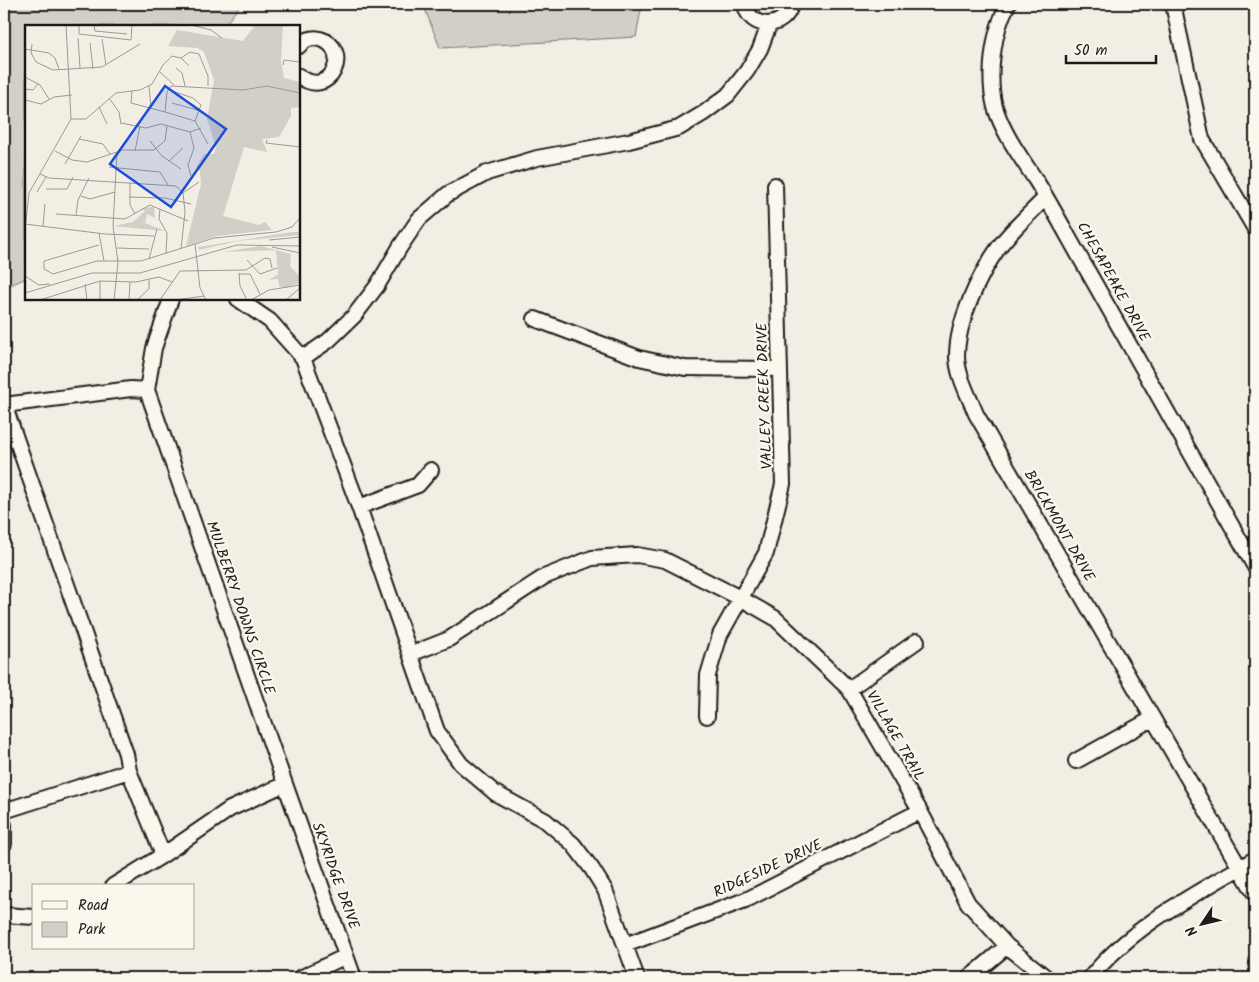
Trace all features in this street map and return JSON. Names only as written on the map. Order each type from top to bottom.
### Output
[{"type":"street","points":[[745,4],[750,15],[755,20],[769,25],[783,19],[788,13],[791,4]]},
{"type":"street","name":"CHESAPEAKE DRIVE","points":[[1008,4],[996,34],[992,80],[995,105],[1005,132],[1046,197],[1255,567]]},
{"type":"street","points":[[1173,4],[1202,139],[1255,229]]},
{"type":"street","points":[[303,358],[328,341],[354,316],[376,286],[419,219],[448,194],[487,173],[537,158],[630,141],[679,128],[704,113],[728,95],[760,49],[769,25]]},
{"type":"street","points":[[300,45],[308,39],[324,40],[334,50],[336,56],[335,70],[326,80],[312,83],[301,82]]},
{"type":"street","name":"VALLEY CREEK DRIVE","points":[[707,716],[708,675],[720,635],[766,553],[783,484],[775,185]]},
{"type":"street","name":"BRICKMONT DRIVE","points":[[1046,197],[999,246],[976,288],[960,327],[956,357],[963,382],[976,414],[1255,894]]},
{"type":"street","points":[[163,855],[130,770],[4,404],[131,389],[147,390],[154,348],[171,300]]},
{"type":"street","points":[[239,300],[270,321],[303,358],[359,507],[437,731],[458,760],[495,793],[546,822],[573,844],[605,890],[637,978]]},
{"type":"street","points":[[535,319],[639,358],[685,368],[780,369]]},
{"type":"street","name":"MULBERRY DOWNS CIRCLE","points":[[147,390],[285,784]]},
{"type":"street","points":[[359,507],[418,486],[430,470]]},
{"type":"street","name":"VILLAGE TRAIL","points":[[411,654],[449,639],[544,577],[592,558],[637,555],[665,560],[740,598],[775,618],[849,689],[920,811],[968,903],[1007,946],[1048,978]]},
{"type":"street","points":[[849,689],[917,641]]},
{"type":"street","points":[[1076,761],[1152,719]]},
{"type":"street","points":[[4,811],[130,770]]},
{"type":"street","points":[[117,884],[230,809],[285,784]]},
{"type":"street","name":"SKYRIDGE DRIVE","points":[[285,784],[354,978]]},
{"type":"street","name":"RIDGESIDE DRIVE","points":[[625,945],[748,899],[920,811]]},
{"type":"street","points":[[4,825],[4,844]]},
{"type":"street","points":[[1090,978],[1100,965],[1151,921],[1255,859]]},
{"type":"street","points":[[4,915],[32,917]]},
{"type":"street","points":[[968,978],[1007,946]]},
{"type":"street","points":[[300,978],[346,956]]},
{"type":"green space","points":[[4,4],[241,4],[225,25],[25,25],[25,278],[4,288]]},
{"type":"green space","points":[[423,4],[642,4],[636,37],[440,48]]}]
